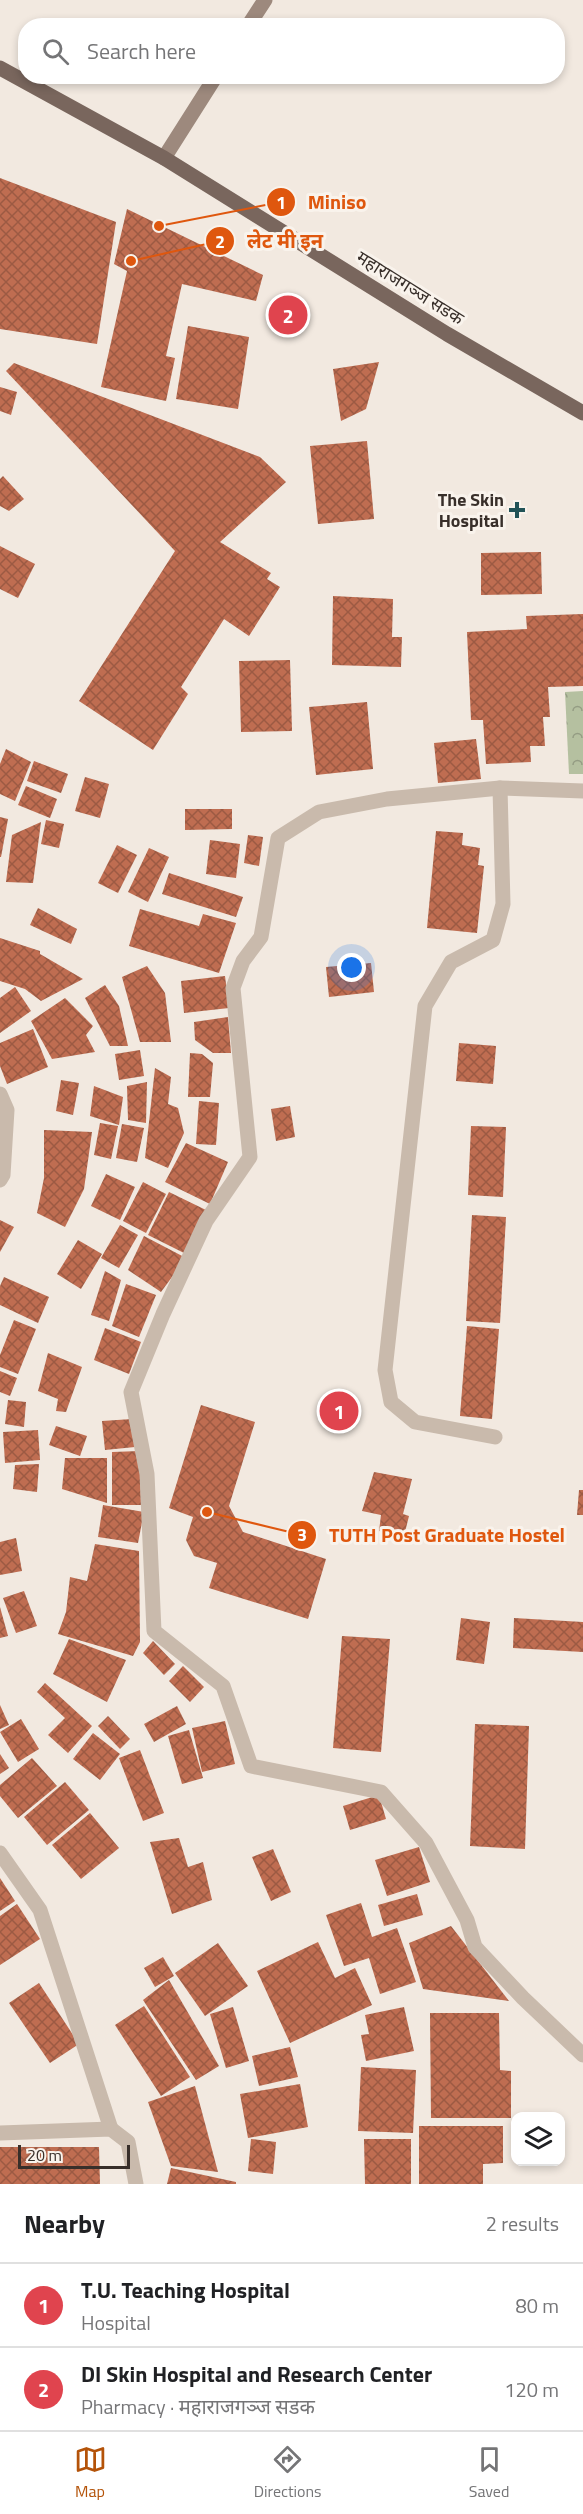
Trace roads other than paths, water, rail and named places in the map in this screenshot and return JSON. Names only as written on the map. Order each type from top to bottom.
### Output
[{"type":"main road","name":"महाराजगञ्ज सडक","points":[[0,68],[18,78]]},
{"type":"main road","name":"महाराजगञ्ज सडक","points":[[29,84],[164,158],[447,334],[583,413]]},
{"type":"street","points":[[253,18],[265,0]]},
{"type":"street","points":[[164,158],[211,84]]},
{"type":"street","points":[[495,1437],[415,1422],[391,1402],[385,1370],[425,1006],[451,962],[493,940],[503,904],[500,788]]},
{"type":"street","points":[[583,791],[500,788],[387,799],[319,812],[278,838],[261,937],[243,961],[233,988],[250,1158],[206,1221],[163,1314],[131,1392],[147,1474],[154,1631],[223,1686],[251,1767],[381,1792],[426,1843],[467,1920],[475,1947],[523,1998],[583,2055]]},
{"type":"street","points":[[0,1094],[7,1110],[3,1175],[0,1180]]},
{"type":"street","points":[[0,1853],[40,1910],[111,2129],[128,2142],[136,2184]]},
{"type":"street","points":[[0,2133],[111,2129]]},
{"type":"place","name":"Miniso","points":[[159,226]]},
{"type":"place","name":"लेट मी इन","points":[[131,261]]},
{"type":"place","name":"DI Skin Hospital and Research Center","points":[[288,315]]},
{"type":"place","name":"The Skin Hospital","points":[[517,510]]},
{"type":"place","name":"T.U. Teaching Hospital","points":[[339,1411]]},
{"type":"place","name":"TUTH Post Graduate Hostel","points":[[207,1512]]}]
